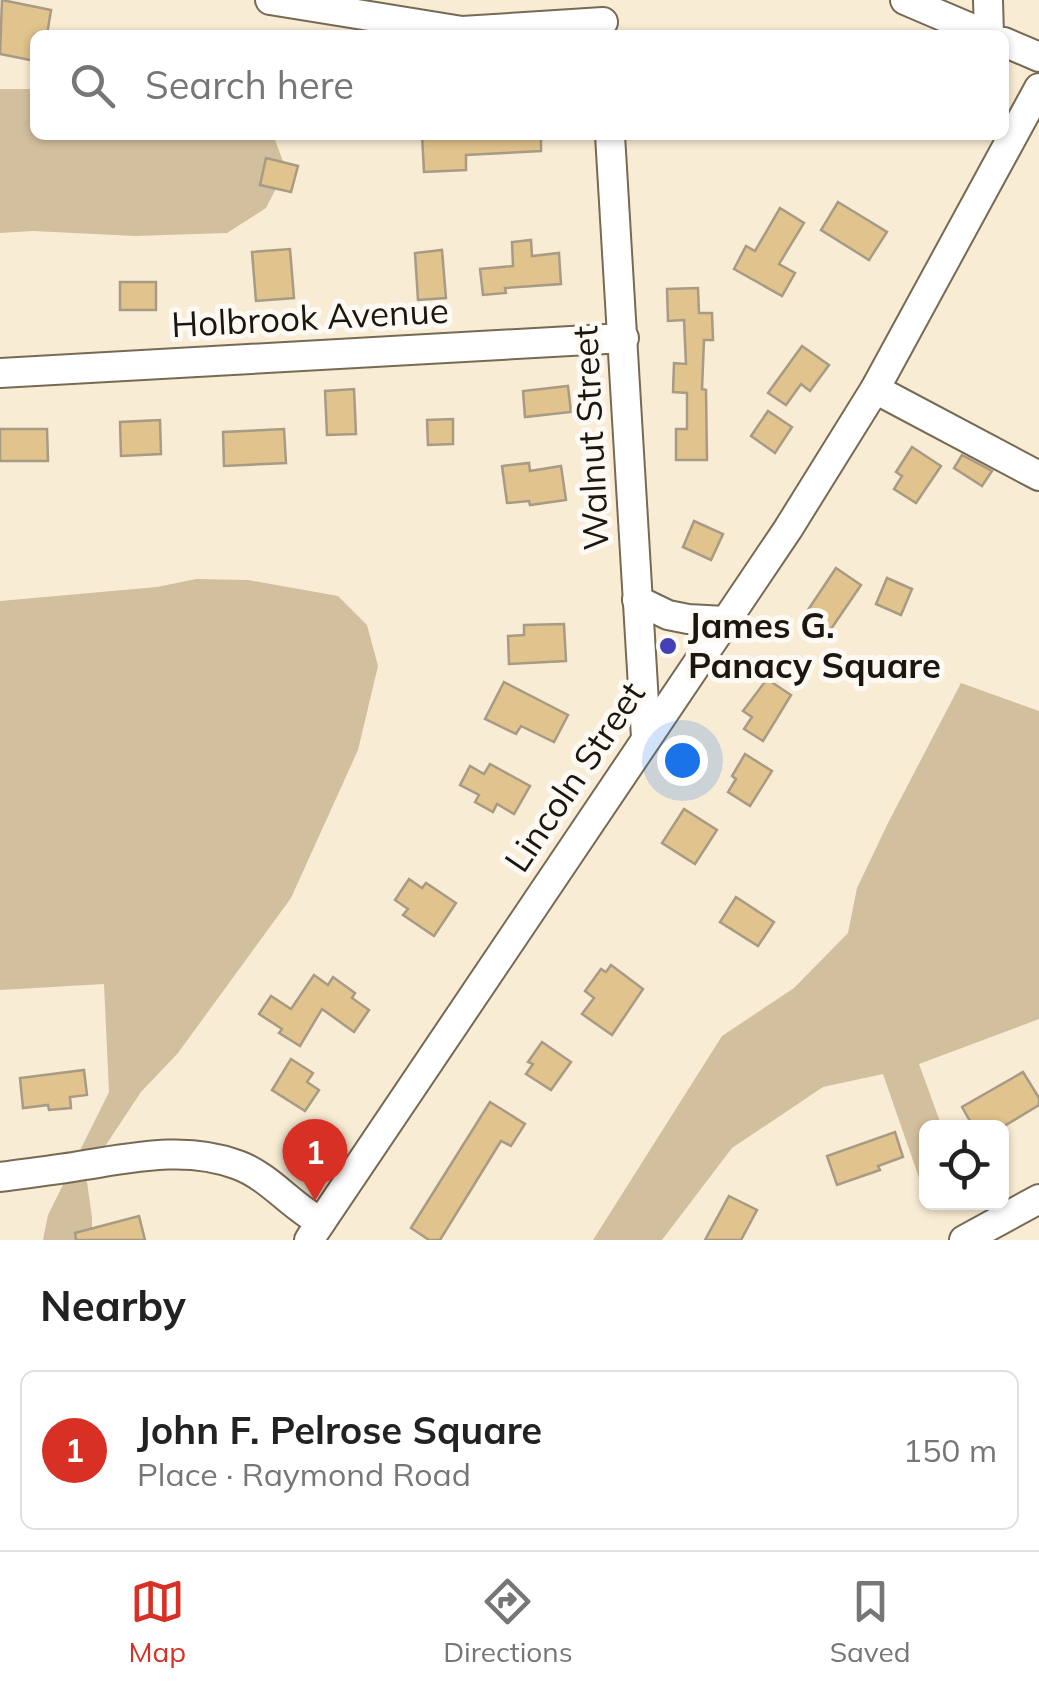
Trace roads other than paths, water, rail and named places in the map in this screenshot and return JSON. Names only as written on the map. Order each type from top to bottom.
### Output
[{"type":"street","points":[[270,0],[450,30]]},
{"type":"street","points":[[905,0],[976,30]]},
{"type":"street","points":[[988,0],[988,30]]},
{"type":"street","points":[[484,30],[603,19]]},
{"type":"street","points":[[1009,44],[1039,57]]},
{"type":"street","name":"Lincoln Street","points":[[315,1231],[788,529],[875,389],[1039,88]]},
{"type":"street","name":"Walnut Street","points":[[610,140],[646,737]]},
{"type":"street","points":[[992,140],[992,176]]},
{"type":"street","name":"Holbrook Avenue","points":[[0,373],[624,338]]},
{"type":"street","points":[[875,389],[1039,476]]},
{"type":"street","points":[[637,600],[668,615],[725,621]]},
{"type":"street","points":[[0,1177],[144,1156],[202,1156],[237,1164],[261,1177],[304,1213],[315,1231]]},
{"type":"street","points":[[964,1240],[1039,1199]]},
{"type":"place","name":"James G. Panacy Square","points":[[668,646]]},
{"type":"place","name":"John F. Pelrose Square","points":[[315,1201]]}]
